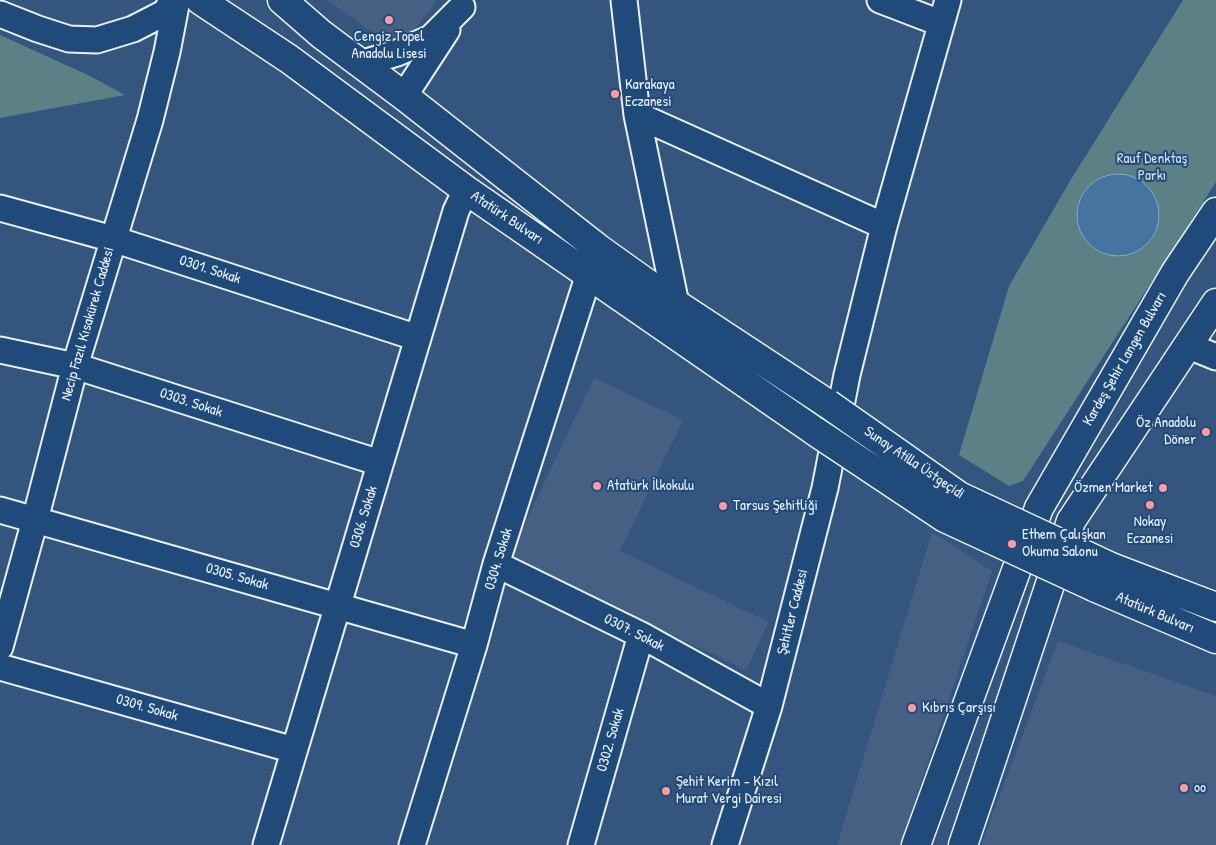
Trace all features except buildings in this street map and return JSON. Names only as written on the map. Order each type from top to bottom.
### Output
[{"type":"main road","name":"Atatürk Bulvarı","points":[[200,0],[289,59],[466,190],[816,432]]},
{"type":"main road","name":"Sunay Atilla Üstgeçidi","points":[[282,0],[321,34],[404,96],[599,249],[676,304],[828,404],[958,496],[1103,577]]},
{"type":"main road","name":"Kardeş Şehir Langen Bulvarı","points":[[916,845],[1039,508],[1175,273],[1216,212]]},
{"type":"main road","points":[[963,845],[1071,520],[1216,303]]},
{"type":"main road","name":"Sunay Atilla Üstgeçidi","points":[[816,432],[945,518],[1103,577]]},
{"type":"main road","name":"Atatürk Bulvarı","points":[[1103,577],[1216,607]]},
{"type":"main road","name":"Atatürk Bulvarı","points":[[1103,577],[1216,639]]},
{"type":"street","points":[[0,14],[70,40],[97,40],[133,29],[166,12],[172,0]]},
{"type":"street","name":"Necip Fazıl Kısakürek Caddesi","points":[[0,647],[75,366],[150,120],[167,52],[176,0]]},
{"type":"street","points":[[624,0],[637,114],[676,304]]},
{"type":"street","points":[[880,0],[944,12]]},
{"type":"street","points":[[360,64],[397,53],[431,38],[464,3]]},
{"type":"street","points":[[404,96],[464,3]]},
{"type":"street","name":"Şehitler Caddesi","points":[[725,845],[769,706],[825,488],[847,375],[884,226],[944,12]]},
{"type":"street","points":[[637,114],[884,226]]},
{"type":"street","name":"0306. Sokak","points":[[266,845],[456,211],[466,190]]},
{"type":"street","name":"0301. Sokak","points":[[0,208],[113,239],[418,338]]},
{"type":"street","name":"0304. Sokak","points":[[412,845],[474,645],[496,564],[589,274]]},
{"type":"street","points":[[1189,346],[1216,356]]},
{"type":"street","name":"0303. Sokak","points":[[0,350],[75,366],[380,463]]},
{"type":"street","name":"0305. Sokak","points":[[0,510],[474,645]]},
{"type":"street","name":"0307. Sokak","points":[[496,564],[641,635],[769,706]]},
{"type":"street","name":"0302. Sokak","points":[[581,845],[641,635]]},
{"type":"street","name":"0309. Sokak","points":[[0,667],[294,750]]},
{"type":"shaded area","name":"Cengiz Topel Anadolu Lisesi","points":[[327,0],[436,0],[412,33],[388,37],[370,31]]},
{"type":"shaded area","points":[[1118,174],[1134,177],[1147,186],[1156,199],[1159,215],[1156,231],[1147,244],[1134,253],[1118,256],[1102,253],[1089,244],[1080,231],[1077,215],[1080,199],[1089,186],[1102,177]]},
{"type":"shaded area","name":"Atatürk İlkokulu","points":[[594,378],[683,420],[620,551],[769,622],[746,670],[509,557]]},
{"type":"shaded area","name":"Kıbrıs Çarşısı","points":[[932,532],[992,571],[900,845],[837,845]]},
{"type":"shaded area","points":[[1058,641],[1216,696],[1216,845],[981,845]]},
{"type":"green space","name":"Rauf Denktaş Parkı","points":[[1183,0],[1216,0],[1216,182],[1023,481],[1009,486],[959,455],[1009,286],[1070,181]]},
{"type":"green space","points":[[0,35],[90,76],[125,95],[0,118]]},
{"type":"place","name":"Cengiz Topel Anadolu Lisesi","points":[[389,20]]},
{"type":"place","name":"Karakaya Eczanesi","points":[[615,94]]},
{"type":"place","name":"Öz Anadolu Döner","points":[[1206,432]]},
{"type":"place","name":"Atatürk İlkokulu","points":[[597,486]]},
{"type":"place","name":"Özmen Market","points":[[1163,488]]},
{"type":"place","name":"Nokay Eczanesi","points":[[1150,505]]},
{"type":"place","name":"Tarsus Şehitliği","points":[[723,506]]},
{"type":"place","name":"Ethem Çalışkan Okuma Salonu","points":[[1012,544]]},
{"type":"place","name":"Kıbrıs Çarşısı","points":[[912,708]]},
{"type":"place","name":"oo","points":[[1184,788]]},
{"type":"place","name":"Şehit Kerim - Kızıl Murat Vergi Dairesi","points":[[666,791]]}]
